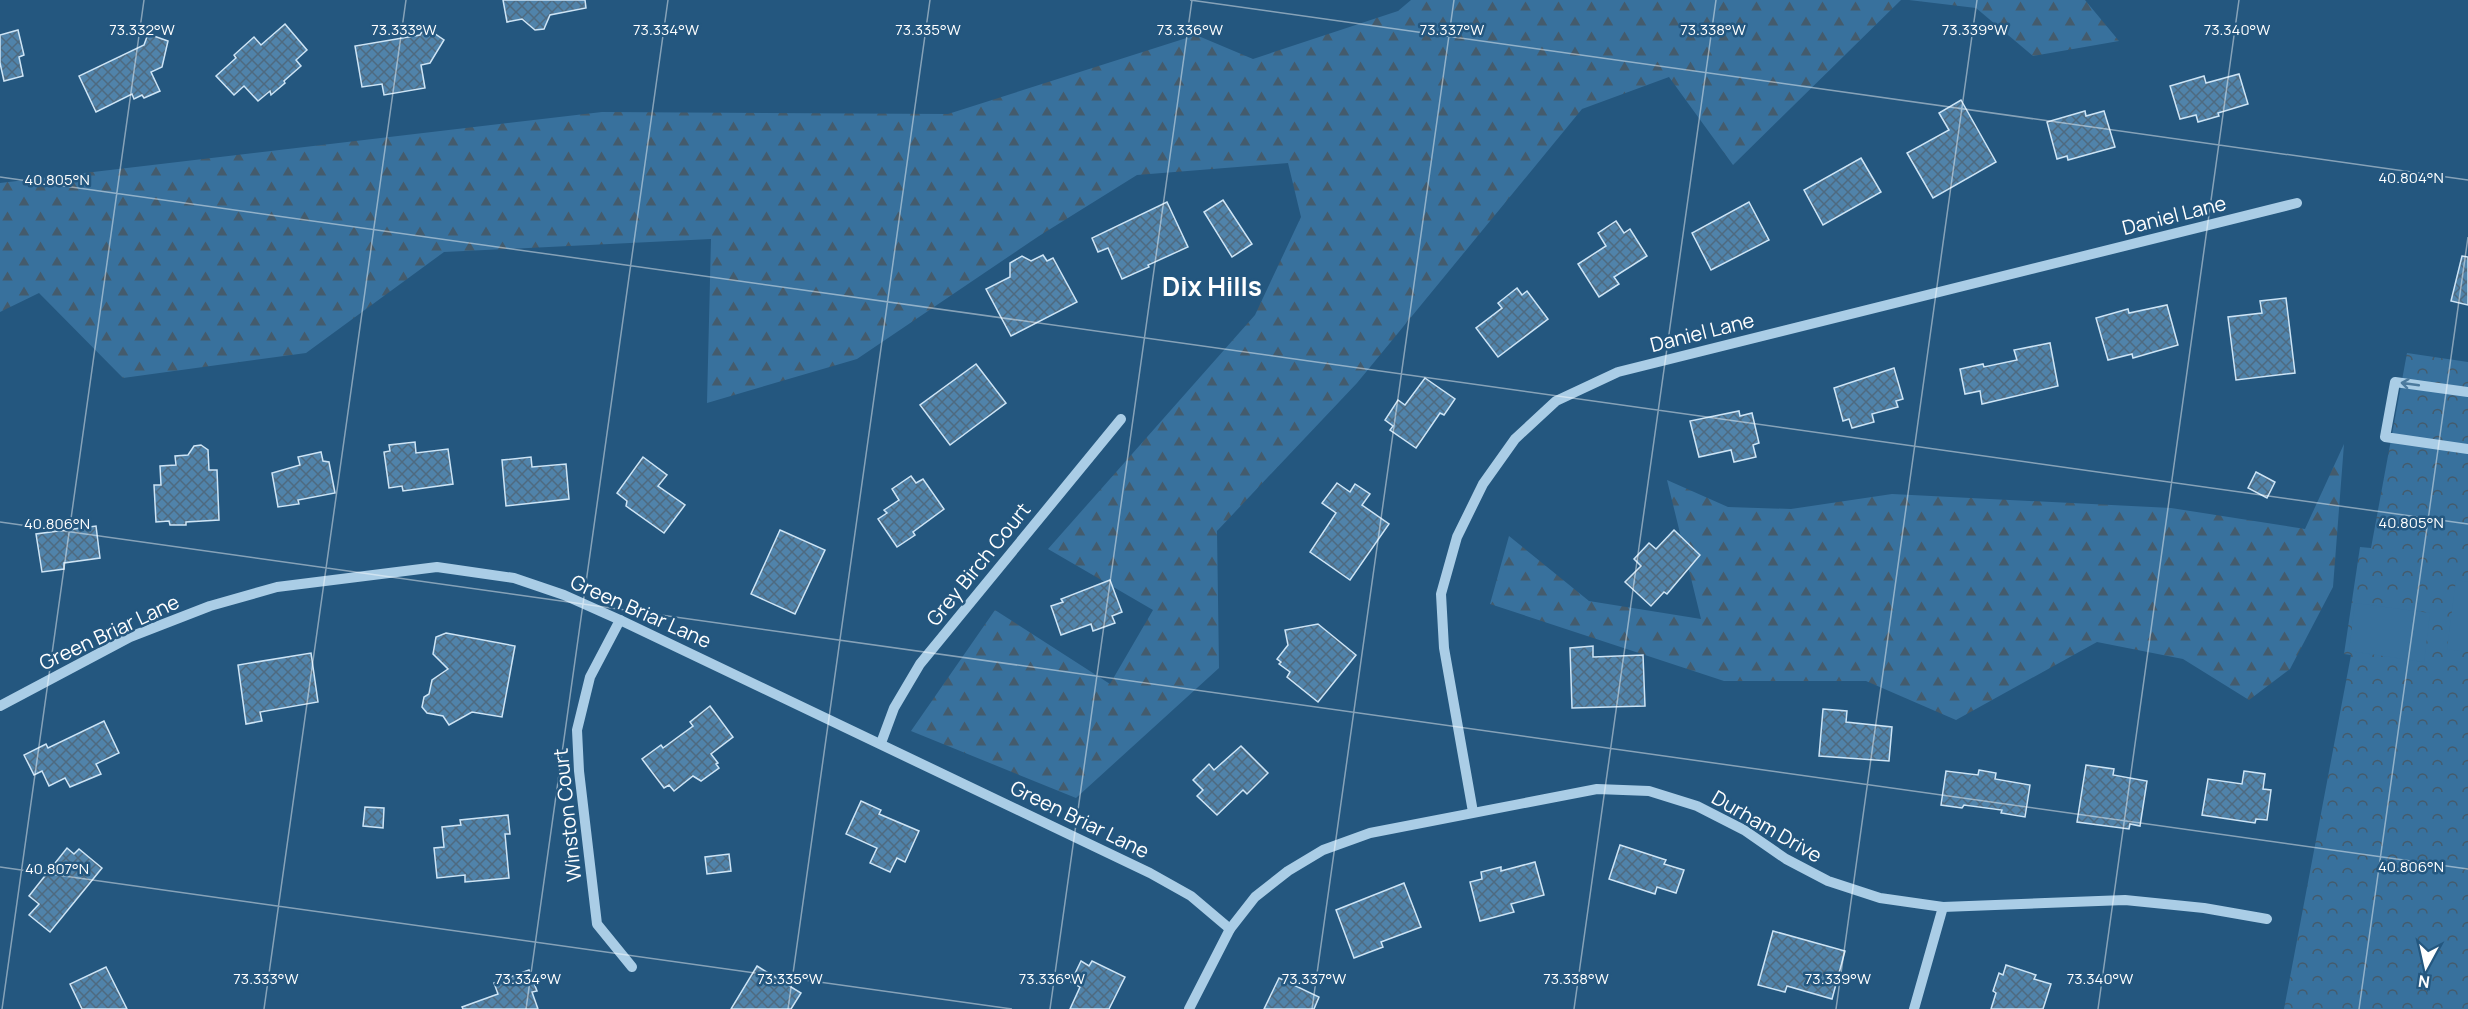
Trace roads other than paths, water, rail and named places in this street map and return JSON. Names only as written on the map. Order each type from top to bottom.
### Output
[{"type":"street","name":"Daniel Lane","points":[[1473,812],[1443,648],[1441,594],[1457,537],[1482,484],[1515,439],[1556,401],[1618,372],[2298,203]]},
{"type":"street","points":[[2468,392],[2395,382],[2385,437],[2468,449]]},
{"type":"street","name":"Grey Birch Court","points":[[881,743],[894,708],[920,664],[1121,419]]},
{"type":"street","name":"Green Briar Lane","points":[[0,706],[130,637],[210,606],[277,587],[437,567],[514,578],[564,595],[620,620],[1149,873],[1191,896],[1230,929]]},
{"type":"street","name":"Winston Court","points":[[620,620],[590,677],[577,730],[579,771],[597,924],[632,967]]},
{"type":"street","name":"Durham Drive","points":[[1189,1009],[1230,929],[1255,897],[1288,871],[1323,850],[1370,833],[1597,789],[1649,792],[1697,807],[1743,830],[1786,859],[1828,881],[1880,898],[1943,907],[2125,900],[2204,908],[2267,919]]},
{"type":"street","points":[[1914,1009],[1943,907]]},
{"type":"district","name":"Dix Hills","points":[[1212,286]]}]
